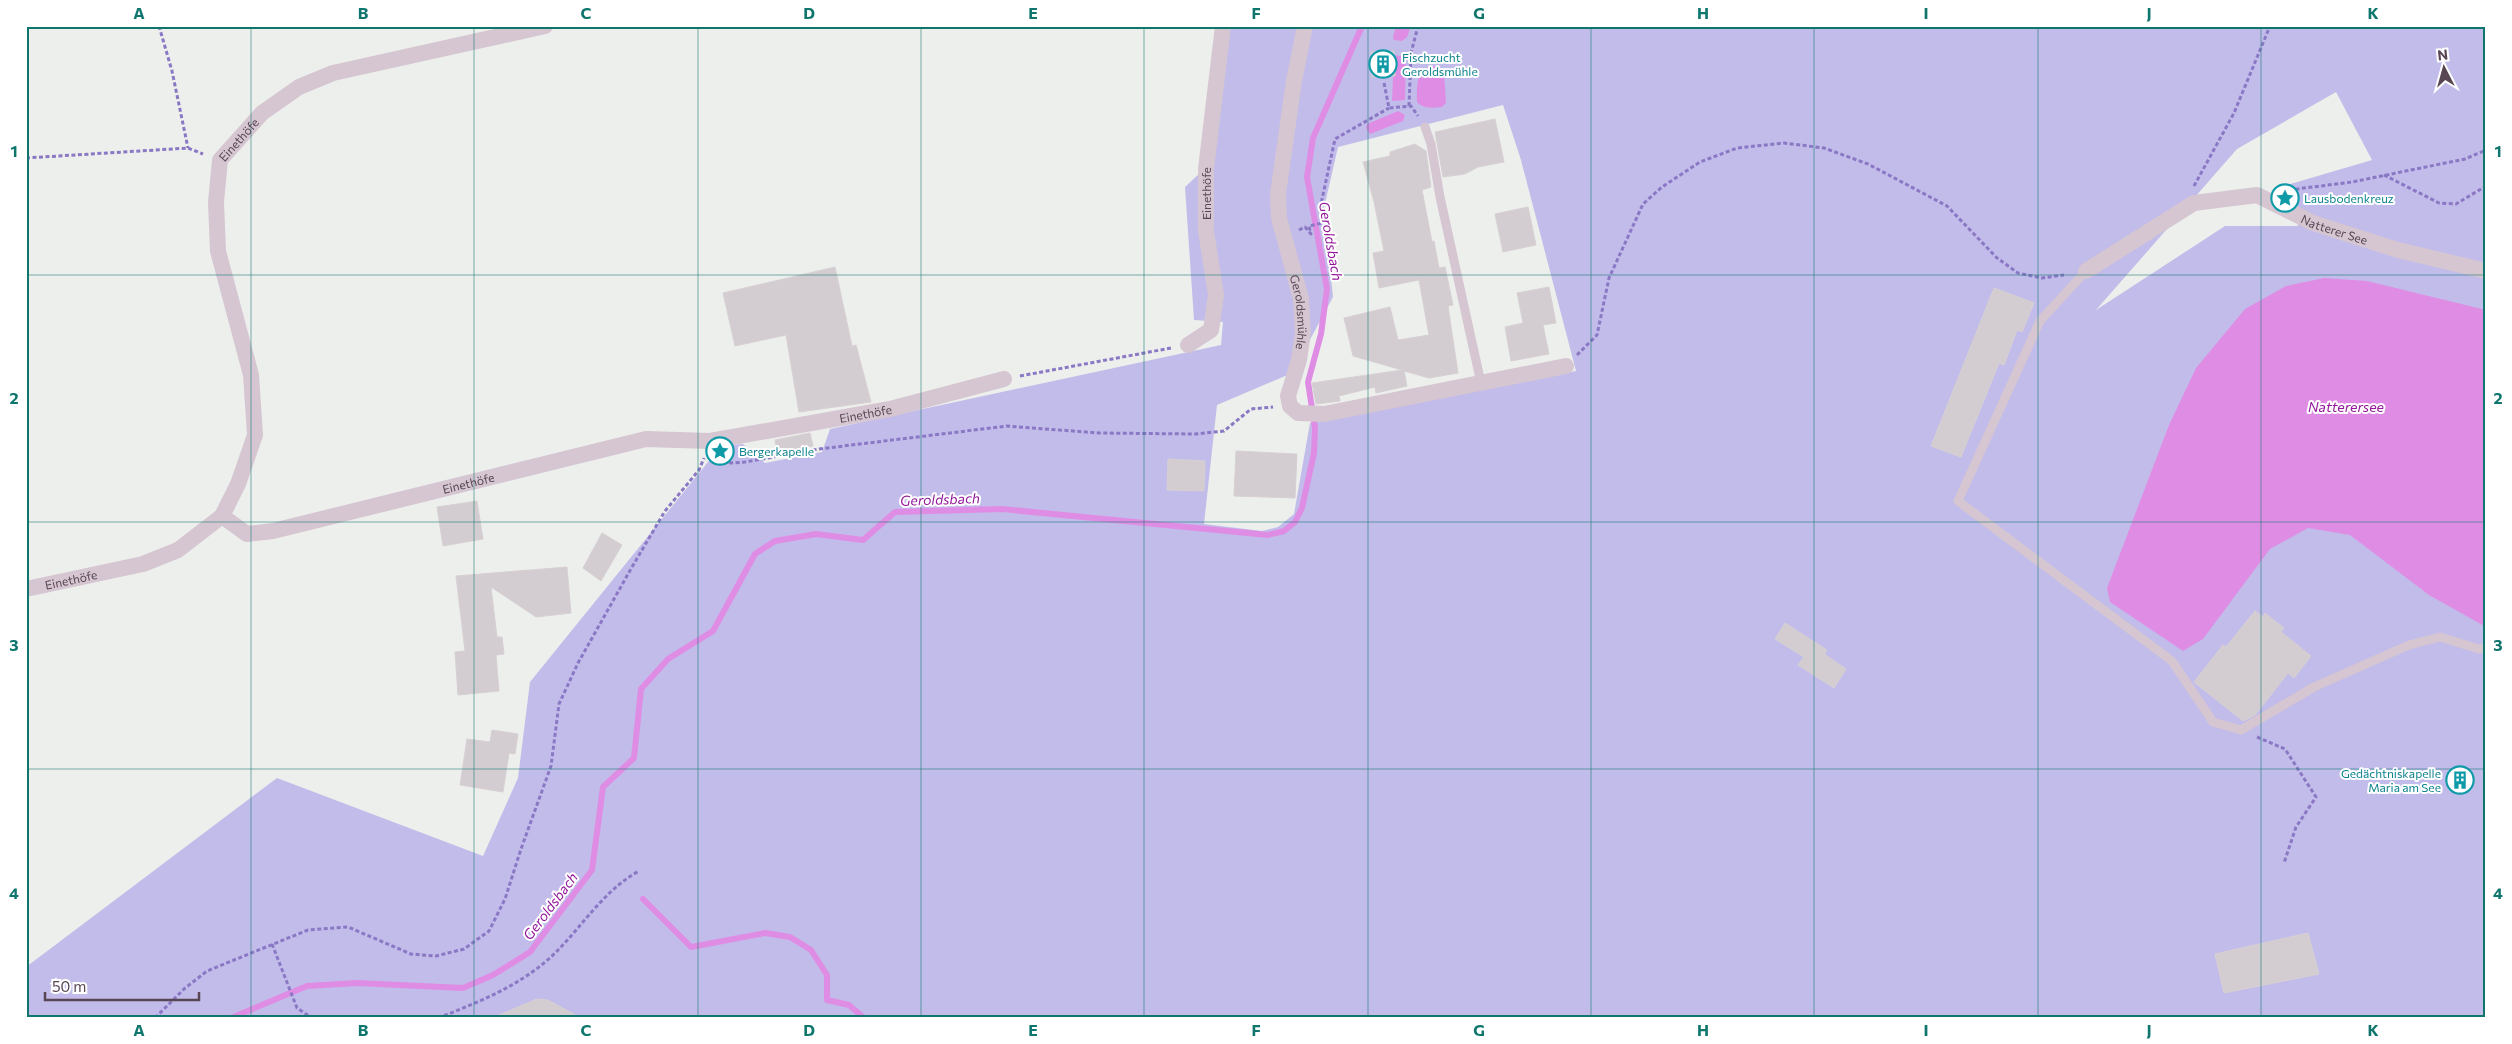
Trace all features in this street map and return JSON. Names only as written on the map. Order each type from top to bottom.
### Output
[{"type":"street","name":"Einethöfe","points":[[26,589],[143,564],[178,550],[222,516],[238,484],[255,435],[252,375],[218,252],[216,202],[220,160],[262,113],[299,87],[325,77],[545,26]]},
{"type":"street","name":"Einethöfe","points":[[1188,345],[1211,330],[1216,295],[1206,231],[1206,169],[1223,26]]},
{"type":"street","name":"Geroldsmühle","points":[[1294,410],[1288,396],[1299,360],[1303,332],[1302,307],[1295,273],[1279,218],[1278,194],[1304,26]]},
{"type":"street","points":[[2086,271],[2194,203],[2257,195]]},
{"type":"street","name":"Natterer See","points":[[2257,195],[2314,223],[2398,250],[2486,272]]},
{"type":"street","points":[[1294,410],[1324,414],[1566,366]]},
{"type":"street","name":"Einethöfe","points":[[222,516],[247,534],[273,532],[646,439],[710,441],[890,409],[1004,378]]},
{"type":"lane","points":[[1425,127],[1431,144],[1440,197],[1480,383]]},
{"type":"lane","points":[[2086,271],[2040,321],[1958,501],[2172,661],[2213,722],[2241,730],[2314,687],[2409,645],[2440,637],[2479,649],[2486,647]]},
{"type":"path","points":[[159,26],[172,71],[188,148]]},
{"type":"path","points":[[1418,26],[1411,54],[1409,106],[1425,127]]},
{"type":"path","points":[[2194,203],[2192,189],[2234,112],[2270,26]]},
{"type":"path","points":[[1384,83],[1389,108]]},
{"type":"path","points":[[1309,226],[1322,224],[1321,204],[1335,139],[1389,108],[1409,106]]},
{"type":"path","points":[[1566,366],[1597,336],[1608,278],[1643,204],[1662,187],[1700,162],[1737,148],[1784,143],[1824,148],[1868,164],[1947,206],[1997,258],[2018,273],[2042,278],[2086,271]]},
{"type":"path","points":[[26,158],[188,148],[220,160]]},
{"type":"path","points":[[2257,195],[2384,175],[2465,159],[2486,150]]},
{"type":"path","points":[[2384,175],[2439,203],[2456,204],[2486,186]]},
{"type":"path","points":[[1004,378],[1188,345]]},
{"type":"path","points":[[710,441],[718,459],[731,463],[819,449],[1007,426],[1099,433],[1196,434],[1224,431],[1251,409],[1294,410]]},
{"type":"path","points":[[156,1018],[184,989],[207,971],[308,930],[348,927],[411,954],[436,956],[464,950],[489,931],[505,899],[551,766],[559,704],[578,663],[627,576],[666,511],[699,470],[710,441]]},
{"type":"path","points":[[2241,730],[2285,748],[2316,797],[2296,826],[2284,863]]},
{"type":"path","points":[[438,1018],[481,1002],[522,980],[559,950],[616,887],[639,870]]},
{"type":"path","points":[[272,944],[297,1008],[312,1018]]},
{"type":"shaded area","points":[[1218,26],[2486,26],[2486,1018],[26,1018],[26,967],[277,778],[483,856],[518,778],[530,682],[721,446],[743,444],[765,463],[822,452],[830,429],[1221,345],[1223,322],[1194,320],[1185,187],[1199,174]],"holes":[[[2336,92],[2372,160],[2287,185],[2298,226],[2225,226],[2096,310],[2237,149]],[[1503,105],[1521,160],[1576,371],[1310,423],[1294,514],[1278,527],[1262,531],[1204,524],[1217,405],[1292,373],[1333,297],[1324,208],[1338,147]]]},
{"type":"water","points":[[1396,26],[1411,26],[1407,37],[1402,41],[1394,40]]},
{"type":"water","points":[[1394,55],[1406,57],[1405,100],[1392,101]]},
{"type":"water","points":[[1432,66],[1439,67],[1444,72],[1446,103],[1442,107],[1425,107],[1417,102],[1418,80],[1426,68]]},
{"type":"water","points":[[1398,111],[1405,115],[1403,121],[1370,134],[1366,128],[1367,124]]},
{"type":"water","name":"Natterersee","points":[[2324,278],[2367,281],[2486,310],[2486,627],[2429,595],[2350,535],[2308,528],[2270,549],[2203,639],[2183,651],[2110,602],[2107,588],[2169,425],[2196,368],[2245,309],[2286,286]]},
{"type":"building","name":"Fischzucht Geroldsmühle","points":[[1394,51],[1395,76],[1372,77],[1371,52]]},
{"type":"building","points":[[1495,119],[1504,162],[1478,167],[1465,174],[1443,177],[1435,132]]},
{"type":"building","points":[[1415,144],[1426,151],[1431,187],[1422,190],[1439,268],[1445,267],[1453,305],[1448,306],[1458,373],[1429,378],[1404,371],[1407,386],[1376,393],[1375,387],[1339,396],[1340,401],[1316,404],[1312,383],[1402,370],[1353,356],[1344,318],[1390,307],[1398,340],[1429,335],[1419,280],[1379,288],[1373,253],[1384,251],[1374,202],[1363,162],[1390,156],[1390,152]]},
{"type":"building","points":[[1528,207],[1536,245],[1503,252],[1495,214]]},
{"type":"building","points":[[835,267],[852,346],[856,345],[871,402],[799,412],[786,335],[735,346],[723,293]]},
{"type":"building","points":[[1549,287],[1556,323],[1543,325],[1549,354],[1511,361],[1505,327],[1523,323],[1517,293]]},
{"type":"building","points":[[1994,288],[2034,303],[2022,332],[2017,330],[2004,365],[1999,363],[1961,457],[1931,446]]},
{"type":"building","points":[[810,433],[813,446],[777,452],[775,440]]},
{"type":"building","points":[[1236,451],[1297,454],[1295,498],[1234,496]]},
{"type":"building","points":[[1168,459],[1205,461],[1204,491],[1167,490]]},
{"type":"building","points":[[477,501],[483,539],[443,546],[437,507]]},
{"type":"building","points":[[602,533],[622,545],[601,581],[583,568]]},
{"type":"building","points":[[567,567],[571,613],[536,617],[491,587],[497,637],[502,637],[504,654],[496,655],[499,691],[458,695],[455,652],[465,651],[456,576]]},
{"type":"building","points":[[2255,611],[2263,617],[2265,613],[2284,628],[2281,632],[2311,656],[2294,678],[2288,673],[2255,715],[2243,721],[2194,682],[2223,645],[2226,647]]},
{"type":"building","points":[[1785,623],[1827,650],[1824,654],[1846,669],[1834,688],[1798,665],[1804,657],[1775,639]]},
{"type":"building","points":[[492,730],[518,734],[515,754],[509,753],[503,792],[460,785],[467,739],[490,742]]},
{"type":"building","points":[[2308,933],[2319,974],[2224,993],[2215,954]]},
{"type":"building","points":[[537,999],[548,1000],[581,1018],[492,1018]]},
{"type":"waterway","name":"Geroldsbach","points":[[231,1018],[307,986],[357,983],[463,988],[493,975],[530,952],[592,870],[603,787],[634,758],[641,689],[668,659],[713,631],[755,554],[775,541],[816,534],[863,540],[895,512],[1002,509],[1268,535],[1284,531],[1295,522],[1302,508],[1314,453],[1315,428],[1308,382],[1321,334],[1327,289],[1307,177],[1313,138],[1362,26]]},
{"type":"waterway","points":[[643,899],[691,947],[765,933],[790,937],[811,950],[827,975],[827,1000],[849,1005],[864,1018]]},
{"type":"place","name":"Fischzucht Geroldsmühle","points":[[1383,64]]},
{"type":"place","name":"Lausbodenkreuz","points":[[2285,198]]},
{"type":"place","name":"Bergerkapelle","points":[[720,451]]},
{"type":"place","name":"Gedächtniskapelle Maria am See","points":[[2460,780]]}]
